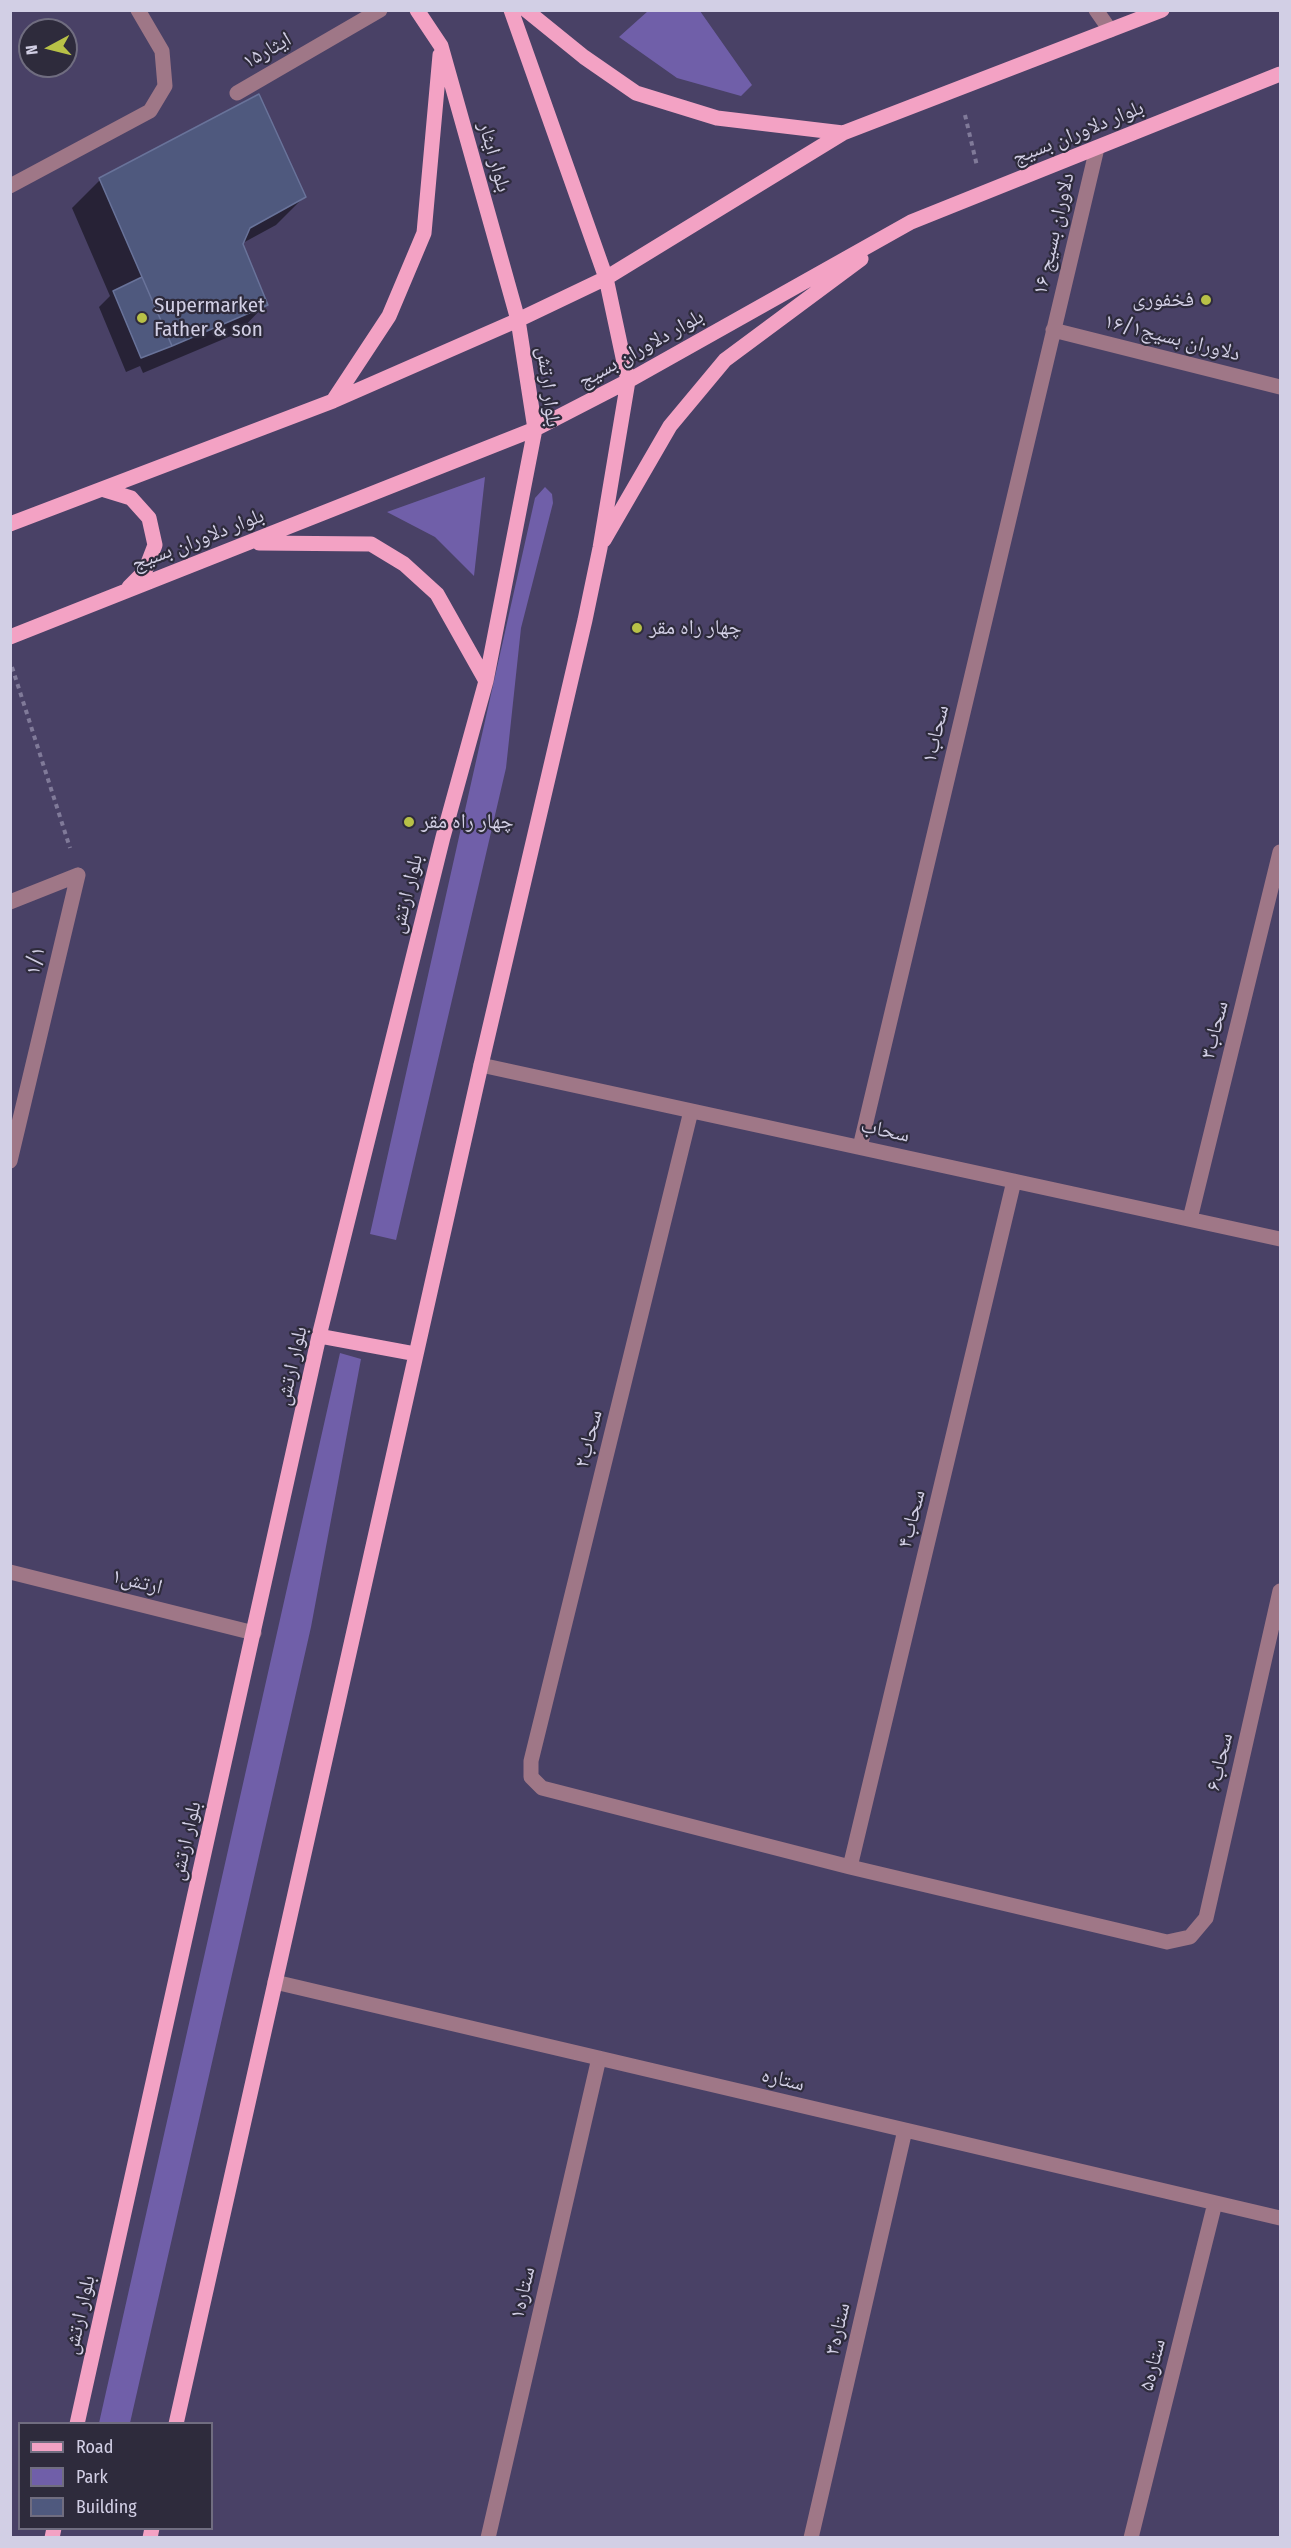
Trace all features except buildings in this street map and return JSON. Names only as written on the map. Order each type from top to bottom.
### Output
[{"type":"main road","name":"بلوار ایثار","points":[[417,10],[441,46],[518,320]]},
{"type":"main road","points":[[176,2422],[481,1065],[585,620],[600,548],[628,381],[606,278],[511,10]]},
{"type":"main road","points":[[526,10],[585,57],[636,93],[717,118],[843,133]]},
{"type":"main road","points":[[10,524],[105,490],[333,401],[518,320],[606,278],[843,133],[1162,10]]},
{"type":"main road","points":[[333,401],[389,316],[424,233],[441,46]]},
{"type":"main road","name":"بلوار دلاوران بسیج","points":[[10,637],[535,429],[628,381],[911,222],[1281,74]]},
{"type":"main road","points":[[600,548],[670,426],[725,360],[911,222]]},
{"type":"main road","name":"بلوار ارتش","points":[[77,2422],[320,1336],[443,837],[486,681],[535,429],[518,320]]},
{"type":"main road","points":[[105,490],[131,498],[149,518],[155,545],[145,571],[125,591]]},
{"type":"main road","points":[[250,543],[371,544],[404,564],[437,594],[486,681]]},
{"type":"main road","points":[[320,1336],[416,1354]]},
{"type":"street","points":[[10,186],[150,111],[165,86],[162,51],[138,10]]},
{"type":"street","name":"ایثار۱۵","points":[[237,93],[380,10]]},
{"type":"street","points":[[1096,10],[1110,30]]},
{"type":"street","name":"دلاوران بسیج ۱۶","points":[[1053,330],[1096,148]]},
{"type":"street","name":"دلاوران بسیج۱۶/۱","points":[[1053,330],[1281,387]]},
{"type":"street","name":"۱سحاب","points":[[860,1148],[1053,330]]},
{"type":"street","name":"۳سحاب","points":[[1190,1219],[1281,852]]},
{"type":"street","points":[[10,902],[78,875]]},
{"type":"street","name":"۱/۱","points":[[10,1161],[78,875]]},
{"type":"street","name":"سحاب","points":[[481,1065],[1281,1239]]},
{"type":"street","name":"۲سحاب","points":[[691,1111],[531,1761],[531,1778],[542,1788],[850,1867]]},
{"type":"street","name":"۴سحاب","points":[[850,1867],[1014,1181]]},
{"type":"street","name":"ارتش۱","points":[[10,1572],[254,1633]]},
{"type":"street","name":"۶سحاب","points":[[850,1867],[1167,1942],[1190,1937],[1206,1918],[1281,1591]]},
{"type":"street","name":"ستاره","points":[[275,1982],[1281,2218]]},
{"type":"street","name":"۱ستاره","points":[[488,2538],[599,2058]]},
{"type":"street","name":"۳ستاره","points":[[811,2538],[905,2130]]},
{"type":"street","name":"۵ستاره","points":[[1131,2538],[1215,2203]]},
{"type":"path","points":[[958,88],[983,193]]},
{"type":"path","points":[[10,663],[78,875]]},
{"type":"green space","points":[[648,11],[700,11],[752,85],[741,96],[677,78],[619,37]]},
{"type":"green space","points":[[485,477],[474,576],[435,537],[387,512]]},
{"type":"green space","points":[[545,487],[552,494],[553,503],[521,628],[506,768],[396,1240],[370,1234],[535,498]]},
{"type":"green space","points":[[340,1353],[361,1359],[311,1627],[130,2422],[99,2422]]},
{"type":"place","name":"فخفوری","points":[[1206,300]]},
{"type":"place","name":"Supermarket Father & son","points":[[142,318]]},
{"type":"place","name":"چهار راه مقر‍","points":[[637,628]]},
{"type":"place","name":"چهار راه مقر","points":[[409,822]]}]
